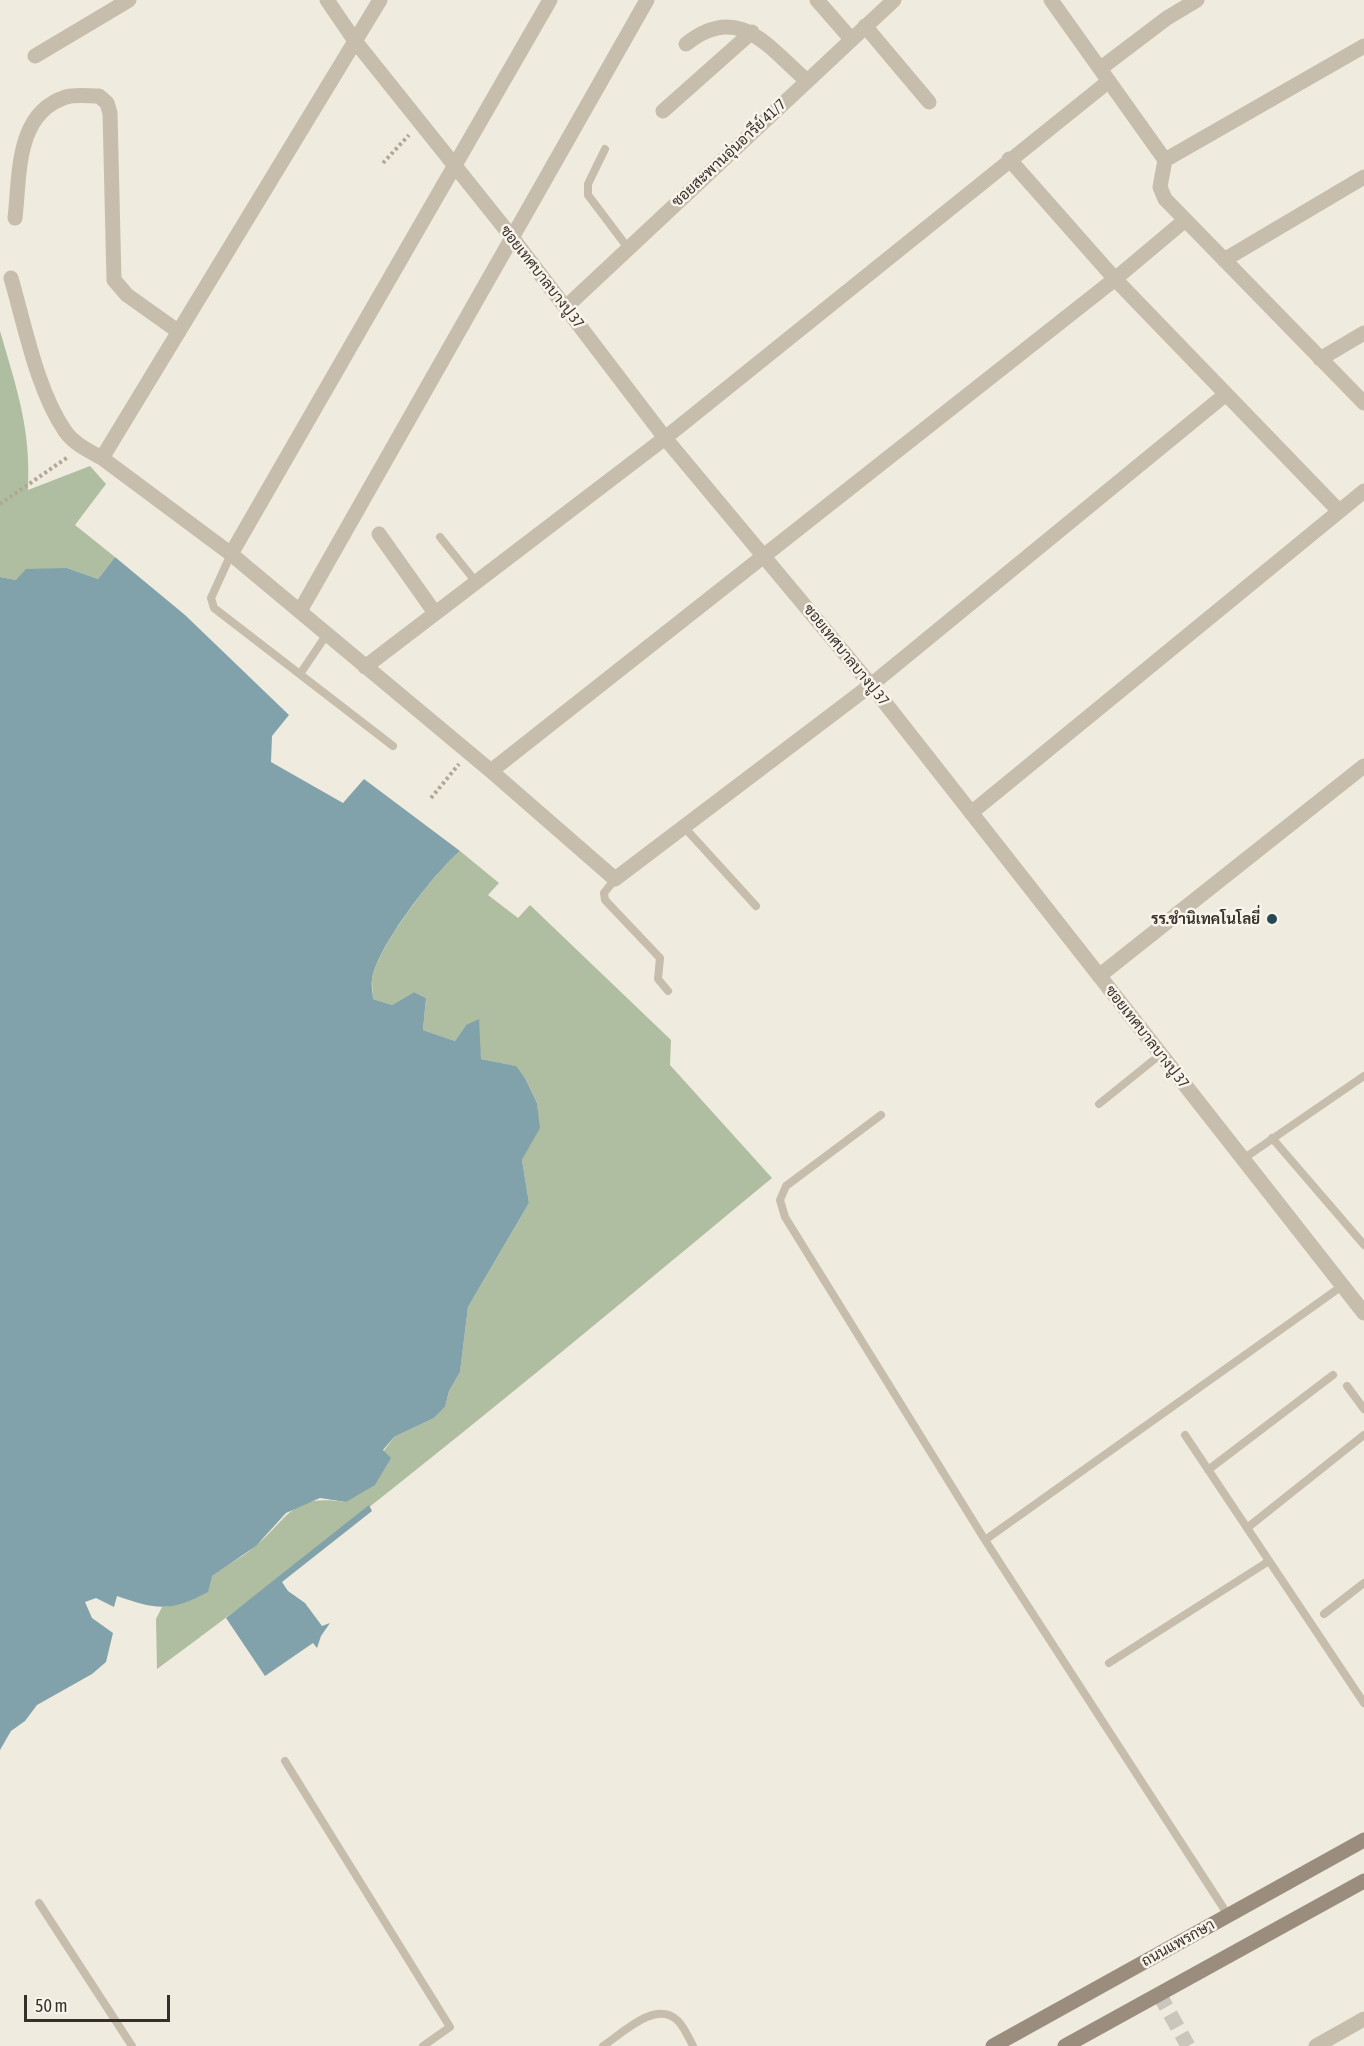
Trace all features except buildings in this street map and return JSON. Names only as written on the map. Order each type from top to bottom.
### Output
[{"type":"main road","name":"ถนนแพรกษา","points":[[993,2046],[1364,1840]]},
{"type":"main road","points":[[1065,2046],[1364,1881]]},
{"type":"street","points":[[35,56],[129,0]]},
{"type":"street","name":"ซอยเทศบาลบางปู 37","points":[[327,0],[355,41],[511,236],[665,438],[766,556],[871,686],[1364,1313]]},
{"type":"street","points":[[102,458],[380,0]]},
{"type":"street","points":[[231,554],[550,0]]},
{"type":"street","points":[[300,611],[647,0]]},
{"type":"street","points":[[817,0],[851,39]]},
{"type":"street","name":"ซอยสะพานอุ่นอารีย์ 41/7","points":[[566,308],[806,80],[894,0]]},
{"type":"street","points":[[1051,0],[1165,160],[1160,187],[1165,199],[1364,403]]},
{"type":"street","points":[[365,667],[665,438],[1008,159],[1167,18],[1197,0]]},
{"type":"street","points":[[686,44],[697,35],[726,25],[752,32],[806,80]]},
{"type":"street","points":[[865,26],[929,102]]},
{"type":"street","points":[[663,111],[752,32]]},
{"type":"street","points":[[1165,160],[1364,46]]},
{"type":"street","points":[[15,218],[25,139],[34,120],[45,108],[67,96],[99,96],[108,103],[110,113],[114,280],[127,295],[179,332]]},
{"type":"street","points":[[1008,159],[1115,279],[1339,511]]},
{"type":"street","points":[[1224,260],[1364,177]]},
{"type":"street","points":[[490,771],[766,556],[1115,279],[1184,221]]},
{"type":"street","points":[[11,278],[46,394],[66,432],[82,447],[102,458],[231,554],[468,752],[615,879],[871,686],[1226,394]]},
{"type":"street","points":[[1320,358],[1364,333]]},
{"type":"street","points":[[971,813],[1364,491]]},
{"type":"street","points":[[379,534],[435,613]]},
{"type":"street","points":[[1100,976],[1364,766]]},
{"type":"street","points":[[1316,2046],[1336,2041],[1364,2019]]},
{"type":"lane","points":[[604,149],[588,184],[588,195],[628,248]]},
{"type":"lane","points":[[440,537],[476,582]]},
{"type":"lane","points":[[231,554],[211,598],[214,608],[393,747]]},
{"type":"lane","points":[[300,674],[327,634]]},
{"type":"lane","points":[[684,827],[756,906]]},
{"type":"lane","points":[[615,879],[604,893],[605,900],[660,958],[658,979],[668,991]]},
{"type":"lane","points":[[1099,1104],[1161,1054]]},
{"type":"lane","points":[[1243,1159],[1364,1076]]},
{"type":"lane","points":[[881,1115],[786,1186],[780,1200],[785,1217],[986,1540],[1228,1915]]},
{"type":"lane","points":[[1272,1138],[1364,1245]]},
{"type":"lane","points":[[986,1540],[1342,1286]]},
{"type":"lane","points":[[1208,1470],[1333,1375]]},
{"type":"lane","points":[[1347,1386],[1364,1409]]},
{"type":"lane","points":[[1185,1435],[1364,1703]]},
{"type":"lane","points":[[1247,1528],[1364,1435]]},
{"type":"lane","points":[[1109,1663],[1269,1561]]},
{"type":"lane","points":[[1324,1614],[1364,1583]]},
{"type":"lane","points":[[285,1761],[450,2028],[423,2046]]},
{"type":"lane","points":[[39,1903],[132,2046]]},
{"type":"lane","points":[[603,2046],[653,2013],[667,2013],[679,2022],[693,2046]]},
{"type":"path","points":[[383,163],[420,123]]},
{"type":"path","points":[[0,504],[82,447]]},
{"type":"path","points":[[431,798],[468,752]]},
{"type":"green space","points":[[0,331],[22,409],[27,447],[28,490],[90,466],[106,484],[75,525],[115,557],[98,579],[67,568],[16,580],[0,577]]},
{"type":"green space","points":[[460,851],[499,883],[488,895],[518,918],[530,905],[671,1040],[670,1065],[772,1178],[391,1490],[157,1669],[156,1619],[162,1607],[181,1603],[191,1598],[211,1577],[253,1548],[292,1510],[313,1501],[346,1502],[394,1437],[434,1418],[445,1407],[449,1391],[460,1372],[468,1307],[529,1203],[522,1160],[539,1128],[537,1103],[525,1078],[515,1066],[481,1059],[478,1038],[466,1025],[455,1041],[423,1030],[426,998],[414,992],[392,1005],[373,999],[372,980],[376,966],[395,931],[422,893]]},
{"type":"water","points":[[115,557],[185,615],[289,715],[272,736],[271,762],[343,803],[364,779],[460,851],[408,911],[384,949],[372,980],[373,999],[392,1005],[414,992],[426,998],[423,1030],[455,1041],[466,1025],[479,1019],[481,1059],[516,1066],[525,1078],[537,1103],[540,1128],[522,1160],[529,1203],[468,1307],[460,1372],[449,1391],[445,1407],[434,1418],[394,1437],[383,1450],[391,1458],[375,1485],[346,1502],[320,1498],[286,1513],[256,1546],[212,1576],[208,1592],[184,1603],[164,1607],[143,1604],[117,1596],[114,1607],[96,1598],[85,1602],[92,1618],[113,1633],[106,1662],[92,1674],[37,1705],[25,1721],[11,1731],[0,1750],[0,577],[16,580],[26,569],[67,568],[98,579]]},
{"type":"water","points":[[369,1505],[372,1511],[282,1582],[288,1591],[305,1603],[322,1626],[330,1623],[321,1636],[317,1648],[313,1643],[265,1676],[226,1618]]},
{"type":"tunnel","points":[[1159,1994],[1188,2046]]},
{"type":"place","name":"รร.ชำนิเทคโนโลยี่","points":[[1272,919]]}]
